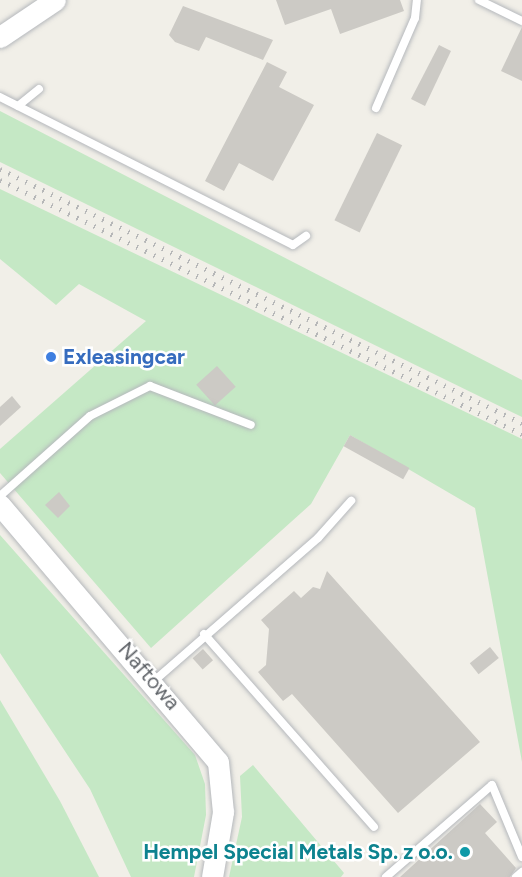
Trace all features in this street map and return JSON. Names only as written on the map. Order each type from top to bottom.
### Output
[{"type":"street","points":[[0,37],[55,0]]},
{"type":"street","name":"Naftowa","points":[[0,506],[154,681],[218,762],[223,812],[212,877]]},
{"type":"lane","points":[[376,108],[415,18],[417,0]]},
{"type":"lane","points":[[479,0],[522,21]]},
{"type":"lane","points":[[18,106],[39,89]]},
{"type":"lane","points":[[0,97],[293,245],[306,236]]},
{"type":"lane","points":[[0,496],[90,416],[150,386],[251,425]]},
{"type":"lane","points":[[154,681],[204,634],[318,538],[351,501]]},
{"type":"lane","points":[[204,634],[374,827]]},
{"type":"lane","points":[[386,877],[492,784],[522,857]]},
{"type":"lane","points":[[516,877],[522,872]]},
{"type":"green space","points":[[0,111],[522,380],[522,417],[0,162]]},
{"type":"green space","points":[[0,189],[522,439],[522,762],[475,508],[350,435],[311,504],[151,648],[0,473],[0,449],[146,321],[79,284],[56,305],[0,259]]},
{"type":"green space","points":[[0,535],[195,755],[205,784],[206,815],[194,877],[131,877],[90,789],[0,653]]},
{"type":"green space","points":[[0,700],[60,801],[99,877],[0,877]]},
{"type":"green space","points":[[253,765],[344,873],[341,877],[229,877],[242,817],[240,776]]},
{"type":"building","points":[[276,0],[400,0],[404,11],[340,34],[331,9],[285,25]]},
{"type":"building","points":[[183,6],[273,40],[263,60],[206,37],[199,51],[175,42],[169,35]]},
{"type":"building","points":[[522,27],[522,81],[501,71]]},
{"type":"building","points":[[439,45],[451,51],[425,106],[411,99]]},
{"type":"building","points":[[267,62],[287,72],[279,87],[314,105],[273,181],[239,163],[224,191],[205,181]]},
{"type":"building","points":[[377,133],[402,145],[360,232],[334,220]]},
{"type":"building","points":[[217,366],[236,387],[215,406],[196,385]]},
{"type":"building","points":[[12,396],[21,407],[0,426],[0,407]]},
{"type":"building","points":[[350,435],[409,468],[403,479],[344,446]]},
{"type":"building","points":[[59,492],[70,506],[58,518],[45,505]]},
{"type":"building","points":[[327,571],[480,742],[398,813],[292,694],[283,701],[258,672],[266,665],[269,629],[261,620],[294,591],[301,598],[313,587],[320,589]]},
{"type":"building","points":[[490,647],[499,658],[479,674],[470,663]]},
{"type":"building","points":[[203,649],[213,660],[203,670],[193,658]]},
{"type":"building","name":"Hempel Special Metals Sp. z o.o.","points":[[480,804],[497,822],[485,833],[516,868],[510,877],[400,877]]},
{"type":"railway","points":[[0,169],[522,423]]},
{"type":"railway","points":[[0,180],[522,434]]},
{"type":"place","name":"Exleasingcar","points":[[51,357]]},
{"type":"place","name":"Hempel Special Metals Sp. z o.o.","points":[[465,852]]}]
